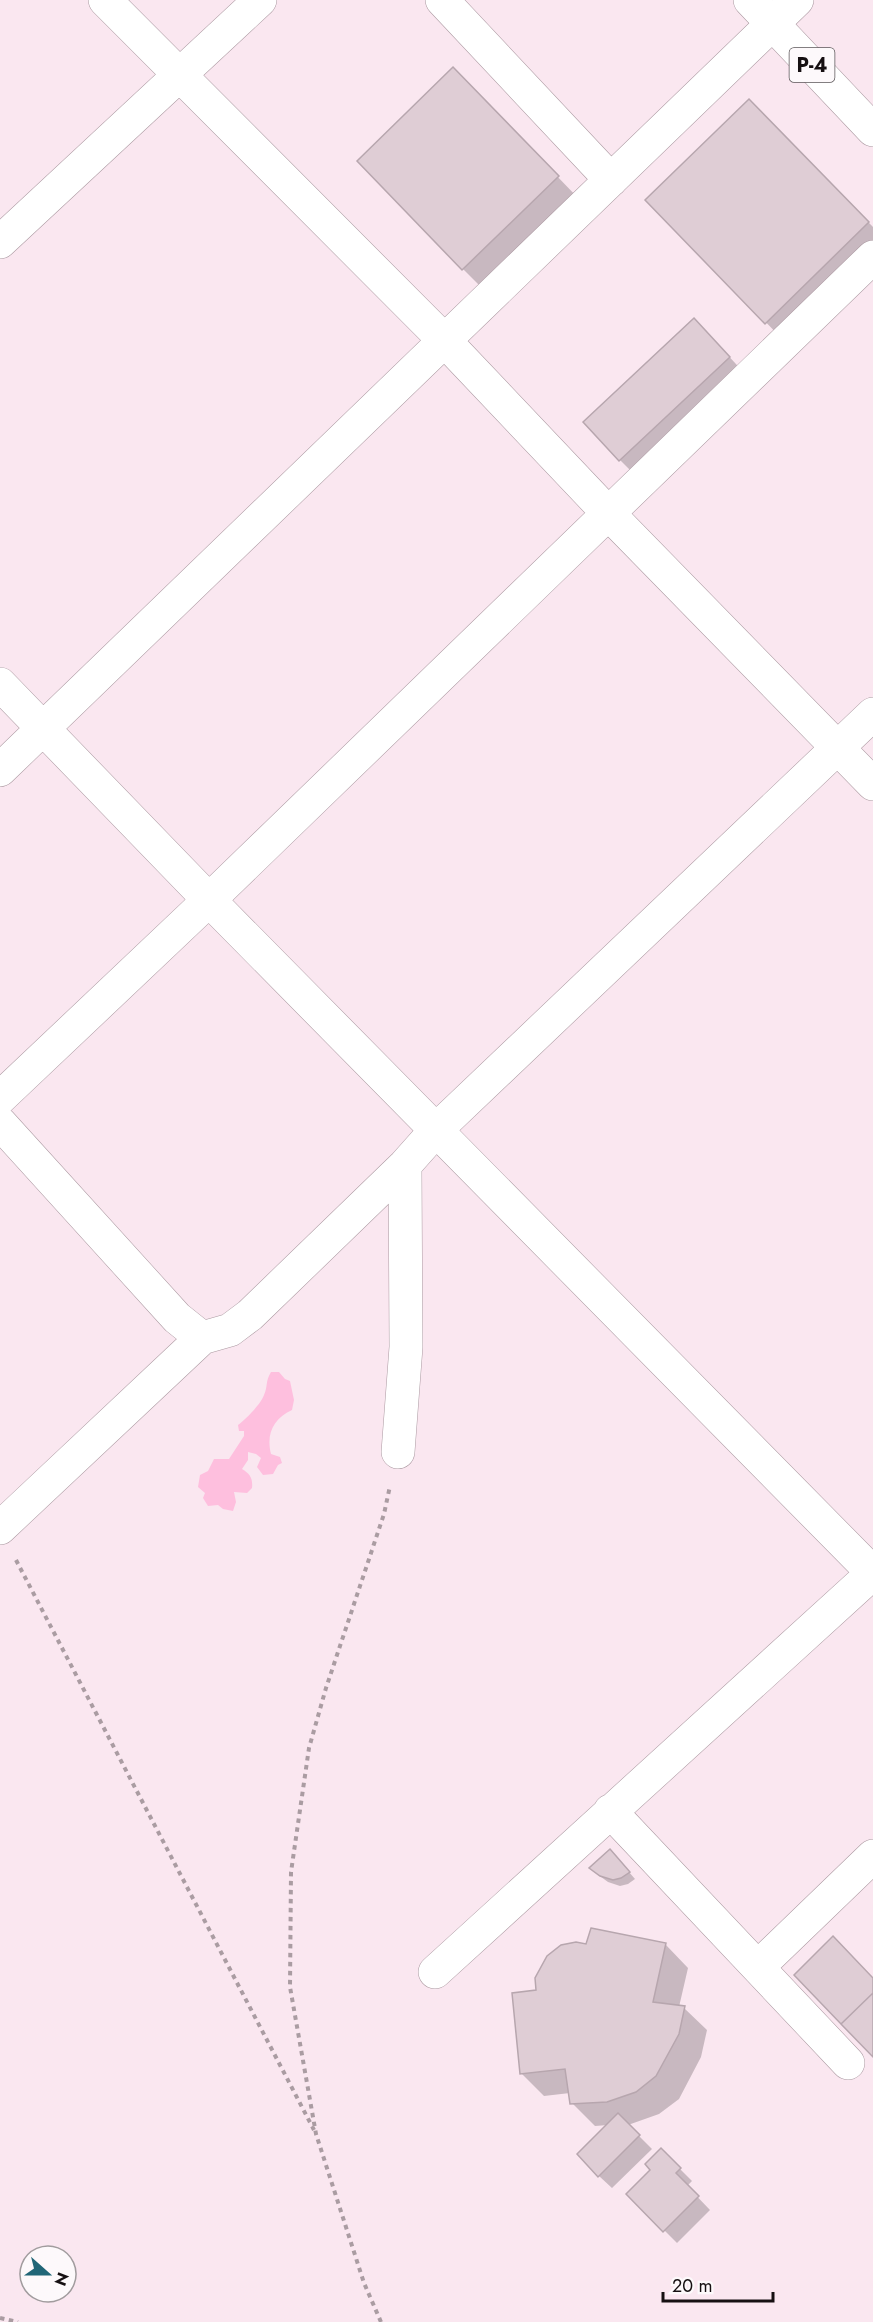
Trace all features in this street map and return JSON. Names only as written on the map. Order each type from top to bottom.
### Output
[{"type":"main road","points":[[105,0],[445,341],[609,514],[873,784]]},
{"type":"main road","points":[[0,242],[260,0]]},
{"type":"main road","points":[[442,0],[611,180]]},
{"type":"main road","points":[[0,770],[611,180],[762,11],[797,0]]},
{"type":"main road","name":"P-4","points":[[762,11],[873,130]]},
{"type":"main road","points":[[0,1098],[209,900],[873,257]]},
{"type":"main road","points":[[0,684],[586,1284],[873,1573],[435,1972]]},
{"type":"main road","points":[[5,1539],[202,1338],[230,1330],[250,1315],[405,1165],[436,1129],[873,714]]},
{"type":"main road","points":[[0,1123],[177,1318],[202,1338]]},
{"type":"main road","points":[[398,1452],[406,1347],[405,1165]]},
{"type":"main road","points":[[610,1812],[848,2063]]},
{"type":"main road","points":[[758,1967],[873,1856]]},
{"type":"path","points":[[381,2322],[364,2283],[316,2134],[290,1987],[291,1872],[309,1748],[326,1688],[384,1514],[398,1452]]},
{"type":"path","points":[[5,1539],[316,2134]]},
{"type":"path","points":[[0,2318],[18,2322]]},
{"type":"shaded area","points":[[271,1372],[279,1372],[290,1381],[294,1400],[292,1410],[280,1418],[270,1434],[271,1454],[280,1457],[282,1463],[278,1465],[273,1474],[263,1475],[257,1467],[261,1458],[248,1452],[248,1460],[242,1469],[250,1477],[252,1488],[247,1493],[234,1492],[236,1502],[233,1511],[223,1509],[218,1505],[208,1506],[203,1498],[205,1493],[198,1487],[200,1475],[208,1471],[214,1459],[229,1459],[244,1436],[244,1431],[239,1431],[238,1425],[262,1399]]},
{"type":"building","points":[[453,67],[559,176],[462,270],[357,161]]},
{"type":"building","points":[[749,99],[869,222],[765,324],[645,200]]},
{"type":"building","points":[[694,318],[730,357],[619,461],[583,422]]},
{"type":"building","points":[[610,1849],[630,1872],[613,1880],[600,1876],[589,1868]]},
{"type":"building","points":[[591,1928],[666,1943],[653,2002],[685,2006],[679,2034],[656,2076],[636,2092],[607,2102],[570,2104],[565,2069],[520,2074],[512,1993],[536,1990],[535,1978],[547,1956],[561,1945],[576,1942],[586,1944]]},
{"type":"building","points":[[833,1936],[873,1978],[873,1993],[841,2024],[794,1975]]},
{"type":"building","points":[[873,1993],[873,2057],[841,2024]]},
{"type":"building","points":[[618,2113],[640,2135],[598,2177],[577,2154]]},
{"type":"building","points":[[661,2148],[681,2168],[676,2173],[699,2196],[663,2232],[626,2194],[650,2170],[645,2164]]}]
